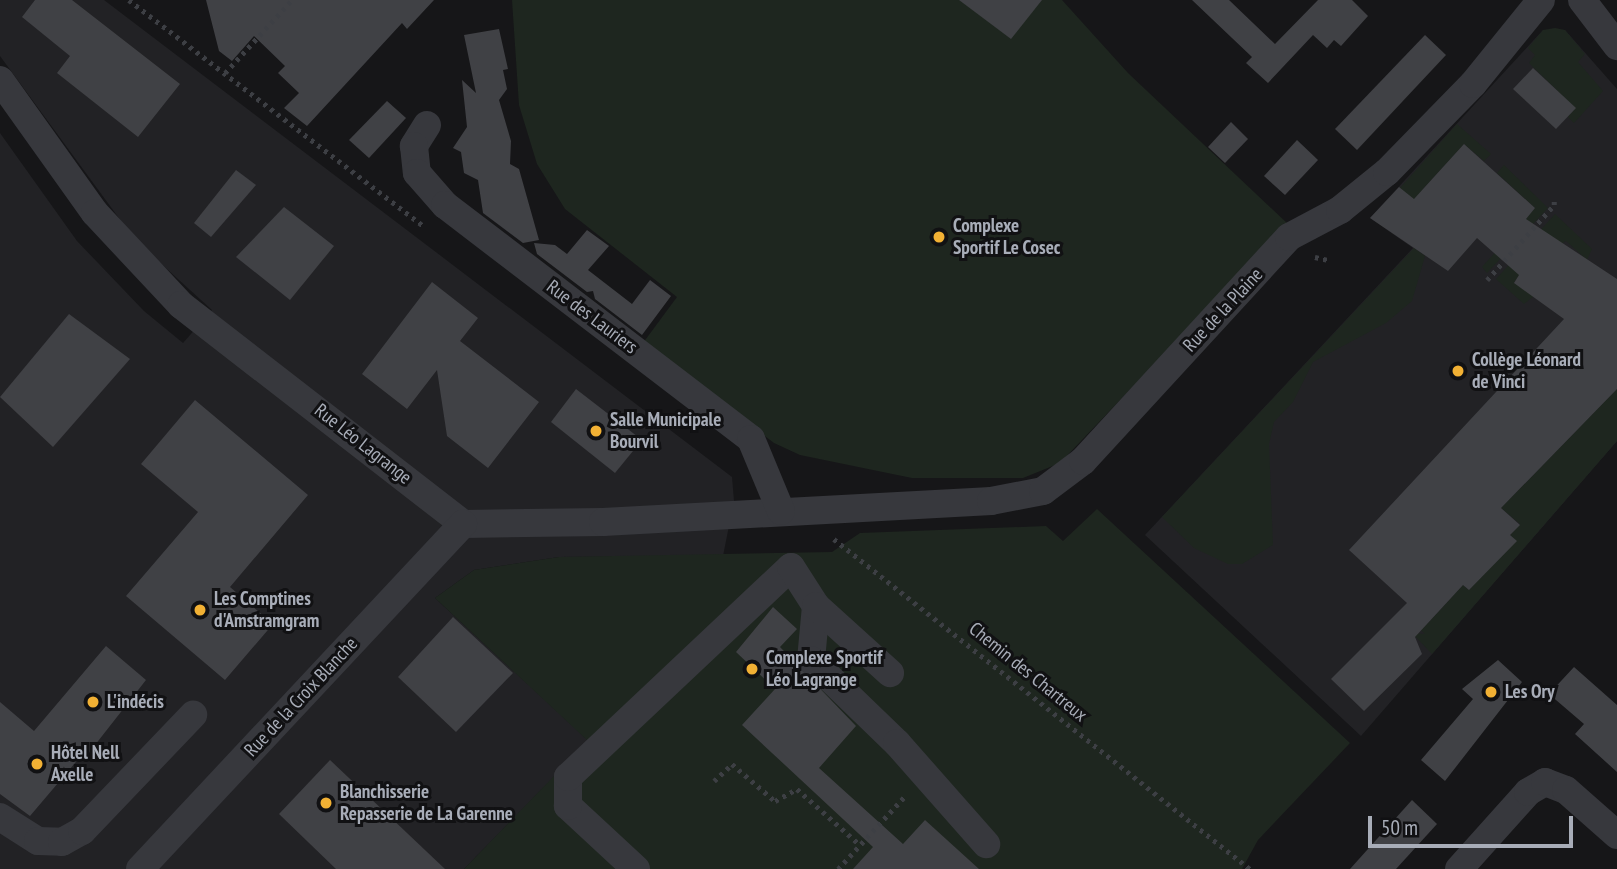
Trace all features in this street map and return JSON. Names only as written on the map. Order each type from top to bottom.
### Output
[{"type":"street","name":"Rue de la Plaine","points":[[781,510],[991,501],[1044,491],[1083,461],[1289,237],[1340,209],[1387,172],[1473,84],[1541,0]]},
{"type":"street","points":[[1582,0],[1617,46]]},
{"type":"street","name":"Rue Léo Lagrange","points":[[0,80],[95,213],[181,305],[463,524]]},
{"type":"street","name":"Rue des Lauriers","points":[[427,125],[414,146],[417,173],[445,205],[751,439],[781,510]]},
{"type":"street","points":[[463,524],[781,510]]},
{"type":"street","name":"Rue de la Croix Blanche","points":[[140,869],[463,524]]},
{"type":"street","points":[[636,869],[568,806],[568,778],[791,567],[816,606],[890,673]]},
{"type":"street","points":[[816,606],[811,660],[986,844]]},
{"type":"street","points":[[0,817],[38,841],[62,842],[82,831],[193,715]]},
{"type":"street","points":[[1459,869],[1528,792],[1545,782],[1566,790],[1617,835]]},
{"type":"path","points":[[225,73],[292,0]]},
{"type":"path","points":[[1487,280],[1554,205],[1554,197]]},
{"type":"path","points":[[1315,257],[1328,260]]},
{"type":"path","name":"Chemin des Chartreux","points":[[824,533],[908,593],[1250,869]]},
{"type":"path","points":[[714,781],[732,764],[775,801],[797,789],[860,845]]},
{"type":"path","points":[[838,869],[924,777]]},
{"type":"shaded area","points":[[0,0],[104,0],[732,477],[734,501],[723,556],[559,557],[474,570],[435,598],[589,741],[464,869],[0,869],[0,133],[77,241],[144,311],[183,343],[212,310],[135,240],[0,56]]},
{"type":"shaded area","name":"Complexe Sportif Le Cosec","points":[[512,0],[1062,0],[1128,73],[1288,224],[1060,463],[1023,478],[912,478],[800,455],[774,443],[643,343],[677,297],[565,209],[537,164],[519,105]]},
{"type":"shaded area","name":"Collège Léonard de Vinci","points":[[1543,30],[1565,30],[1617,89],[1617,441],[1361,736],[1145,535],[1413,248],[1370,218]]},
{"type":"shaded area","points":[[1543,30],[1565,30],[1585,54],[1578,62],[1603,91],[1574,123],[1568,117],[1575,108],[1529,63],[1535,55],[1528,48]]},
{"type":"shaded area","points":[[1457,124],[1491,154],[1484,161],[1464,144],[1423,189],[1422,209],[1400,188]]},
{"type":"shaded area","points":[[1504,165],[1548,208],[1487,273],[1482,267],[1535,208],[1497,173]]},
{"type":"shaded area","points":[[1555,214],[1592,249],[1587,260],[1566,241],[1522,270],[1514,283],[1534,296],[1524,304],[1496,279]]},
{"type":"shaded area","points":[[1414,248],[1425,256],[1412,301],[1386,323],[1313,362],[1293,402],[1274,422],[1269,444],[1273,545],[1242,564],[1228,564],[1194,548],[1162,517]]},
{"type":"shaded area","points":[[1617,389],[1617,441],[1432,654],[1412,633],[1425,634],[1415,624],[1428,623],[1463,585],[1469,590],[1516,541],[1510,535],[1520,524],[1501,508]]},
{"type":"shaded area","name":"Complexe Sportif Léo Lagrange","points":[[1097,509],[1350,743],[1258,840],[1242,869],[464,869],[588,741],[435,598],[474,570],[559,557],[832,552],[860,533],[1046,526],[1063,541]]},
{"type":"building","points":[[35,0],[72,0],[180,84],[138,137],[57,73],[70,56],[22,17]]},
{"type":"building","points":[[206,0],[434,0],[407,29],[402,23],[307,126],[284,108],[299,93],[278,73],[285,66],[254,36],[232,61],[219,51]]},
{"type":"building","points":[[959,0],[1042,0],[1011,39]]},
{"type":"building","points":[[1192,0],[1229,0],[1275,44],[1318,0],[1352,0],[1368,16],[1341,46],[1334,40],[1327,48],[1313,35],[1268,83],[1246,63],[1252,57]]},
{"type":"building","points":[[499,29],[508,69],[503,70],[507,89],[499,100],[511,141],[510,164],[519,169],[539,240],[523,243],[483,213],[478,180],[464,173],[461,152],[453,148],[467,127],[462,80],[476,93],[464,35]]},
{"type":"building","points":[[1425,35],[1446,55],[1357,150],[1335,129]]},
{"type":"building","points":[[1533,68],[1576,108],[1556,129],[1513,89]]},
{"type":"building","points":[[387,101],[406,118],[369,158],[349,140]]},
{"type":"building","points":[[1231,122],[1248,139],[1225,163],[1208,147]]},
{"type":"building","points":[[1297,140],[1318,160],[1285,195],[1264,176]]},
{"type":"building","points":[[1464,144],[1535,208],[1526,219],[1617,279],[1617,389],[1501,508],[1520,525],[1510,535],[1517,541],[1469,590],[1463,585],[1415,637],[1422,654],[1364,711],[1331,679],[1407,603],[1349,550],[1564,319],[1514,283],[1519,275],[1477,238],[1448,271],[1370,218],[1399,187],[1414,199]]},
{"type":"building","points":[[236,170],[256,185],[211,237],[194,223]]},
{"type":"building","points":[[284,207],[334,246],[290,300],[236,257]]},
{"type":"building","points":[[587,230],[609,246],[588,270],[632,304],[650,280],[671,296],[642,335],[595,299],[593,291],[587,292],[537,254],[534,243],[555,245],[567,254]]},
{"type":"building","points":[[432,282],[478,318],[460,341],[539,402],[488,468],[447,436],[437,370],[407,409],[362,374]]},
{"type":"building","points":[[69,314],[130,359],[53,447],[0,397]]},
{"type":"building","name":"Salle Municipale Bourvil","points":[[576,389],[642,440],[615,473],[551,422]]},
{"type":"building","points":[[195,400],[308,495],[230,587],[273,624],[225,680],[126,596],[198,512],[141,464]]},
{"type":"building","points":[[773,607],[797,629],[780,647],[856,726],[819,768],[903,844],[925,820],[979,869],[853,869],[873,847],[742,725],[775,689],[736,652]]},
{"type":"building","points":[[453,617],[513,673],[456,732],[398,677]]},
{"type":"building","points":[[106,646],[146,680],[84,759],[81,756],[30,816],[0,794],[0,702],[34,731]]},
{"type":"building","points":[[1498,660],[1522,682],[1445,781],[1421,760],[1473,699],[1462,689]]},
{"type":"building","points":[[1574,667],[1617,705],[1617,772],[1575,734],[1584,724],[1549,694]]},
{"type":"building","points":[[330,760],[445,869],[336,869],[279,814]]},
{"type":"building","points":[[1412,800],[1437,824],[1396,869],[1350,869]]},
{"type":"place","name":"Complexe Sportif Le Cosec","points":[[939,237]]},
{"type":"place","name":"Collège Léonard de Vinci","points":[[1458,371]]},
{"type":"place","name":"Salle Municipale Bourvil","points":[[596,431]]},
{"type":"place","name":"Les Comptines d'Amstramgram","points":[[200,610]]},
{"type":"place","name":"Complexe Sportif Léo Lagrange","points":[[752,669]]},
{"type":"place","name":"Les Ory","points":[[1491,692]]},
{"type":"place","name":"L'indécis","points":[[93,702]]},
{"type":"place","name":"Hôtel Nell Axelle","points":[[37,764]]},
{"type":"place","name":"Blanchisserie Repasserie de La Garenne","points":[[326,803]]}]
